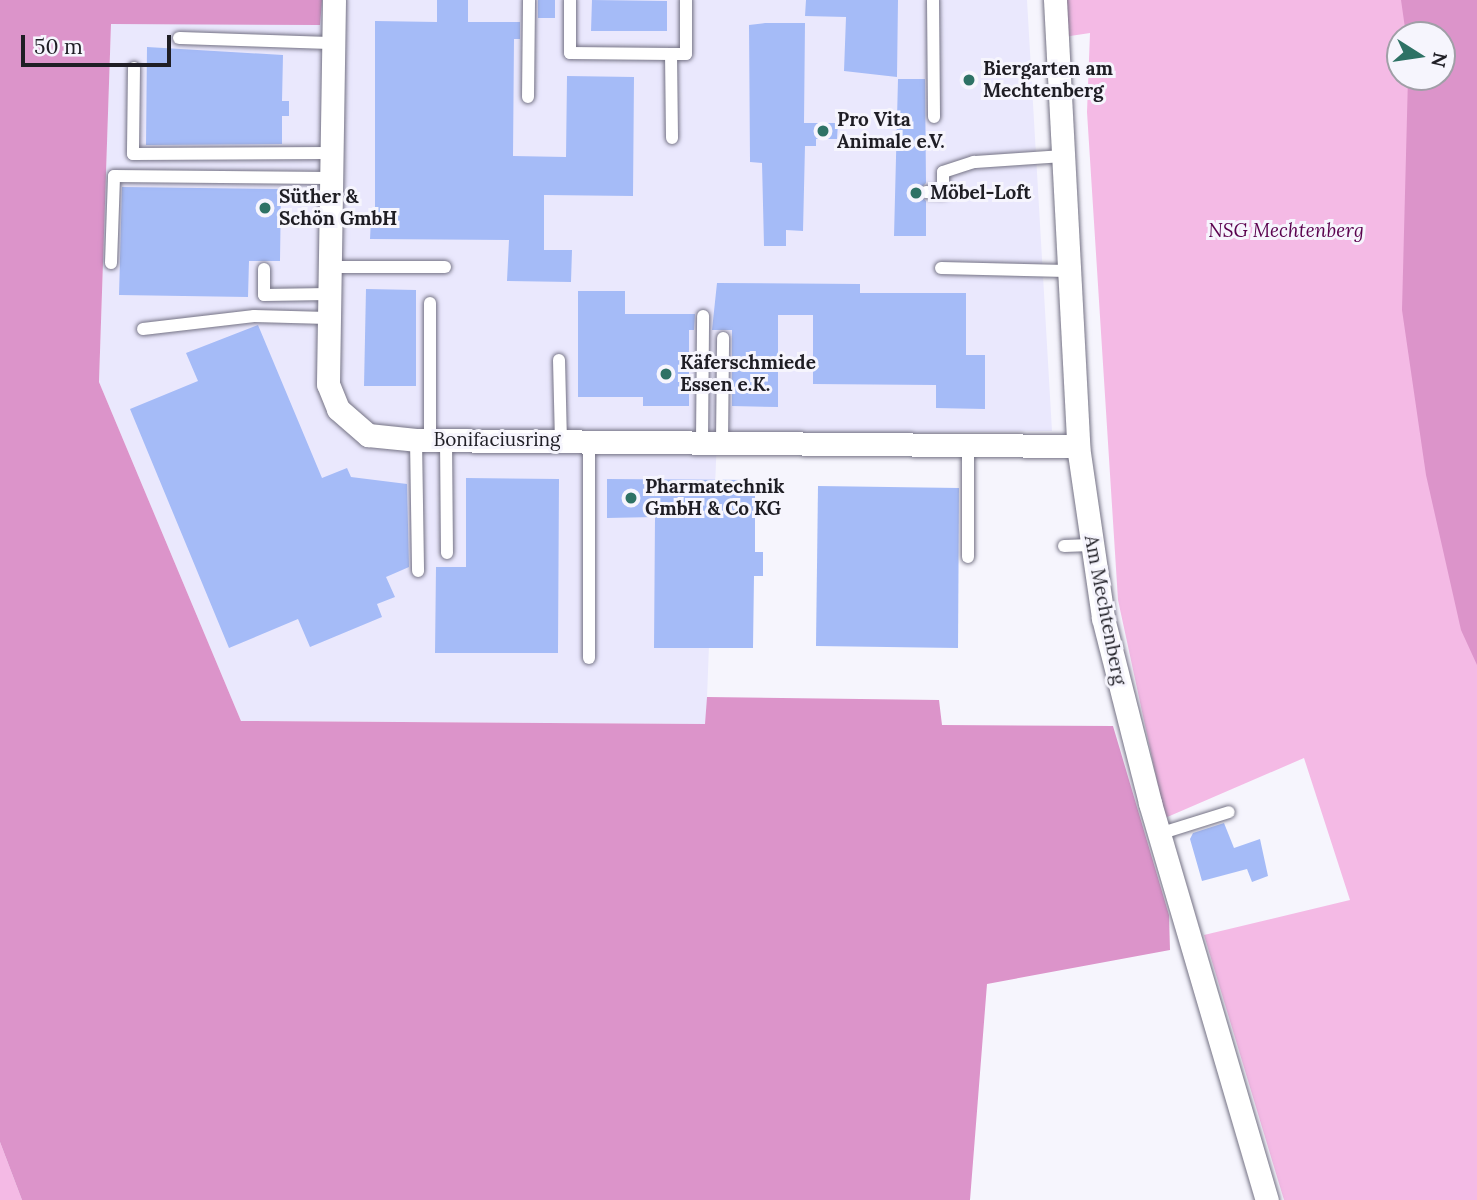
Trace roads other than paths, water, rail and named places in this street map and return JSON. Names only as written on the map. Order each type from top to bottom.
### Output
[{"type":"street","name":"Bonifaciusring","points":[[334,0],[328,153],[328,384],[338,409],[368,435],[431,440],[1078,446]]},
{"type":"street","name":"Am Mechtenberg","points":[[1055,0],[1060,156],[1078,446],[1103,618],[1159,834],[1267,1200]]},
{"type":"lane","points":[[528,97],[529,0]]},
{"type":"lane","points":[[570,0],[570,53],[671,54],[686,54],[686,0]]},
{"type":"lane","points":[[933,0],[934,117]]},
{"type":"lane","points":[[179,38],[331,43]]},
{"type":"lane","points":[[671,54],[672,138]]},
{"type":"lane","points":[[134,68],[133,154],[328,153]]},
{"type":"lane","points":[[926,192],[943,193],[943,172],[974,162],[1060,156]]},
{"type":"lane","points":[[111,263],[114,176],[329,178]]},
{"type":"lane","points":[[329,267],[445,267]]},
{"type":"lane","points":[[941,268],[1066,271]]},
{"type":"lane","points":[[264,269],[264,295],[328,294]]},
{"type":"lane","points":[[418,571],[431,440],[430,303]]},
{"type":"lane","points":[[143,329],[254,316],[328,318]]},
{"type":"lane","points":[[703,316],[712,442]]},
{"type":"lane","points":[[712,442],[723,338]]},
{"type":"lane","points":[[559,360],[561,441]]},
{"type":"lane","points":[[431,440],[447,553]]},
{"type":"lane","points":[[589,658],[590,441]]},
{"type":"lane","points":[[968,444],[968,557]]},
{"type":"lane","points":[[1064,546],[1091,545]]},
{"type":"lane","points":[[1159,834],[1229,812]]},
{"type":"place","name":"Biergarten am Mechtenberg","points":[[969,80]]},
{"type":"place","name":"Pro Vita Animale e.V.","points":[[823,131]]},
{"type":"place","name":"Möbel-Loft","points":[[916,193]]},
{"type":"place","name":"Süther & Schön GmbH","points":[[265,208]]},
{"type":"place","name":"Käferschmiede Essen e.K.","points":[[666,374]]},
{"type":"place","name":"Pharmatechnik GmbH & Co KG","points":[[631,498]]},
{"type":"park label","name":"NSG Mechtenberg","points":[[1286,231]]}]
